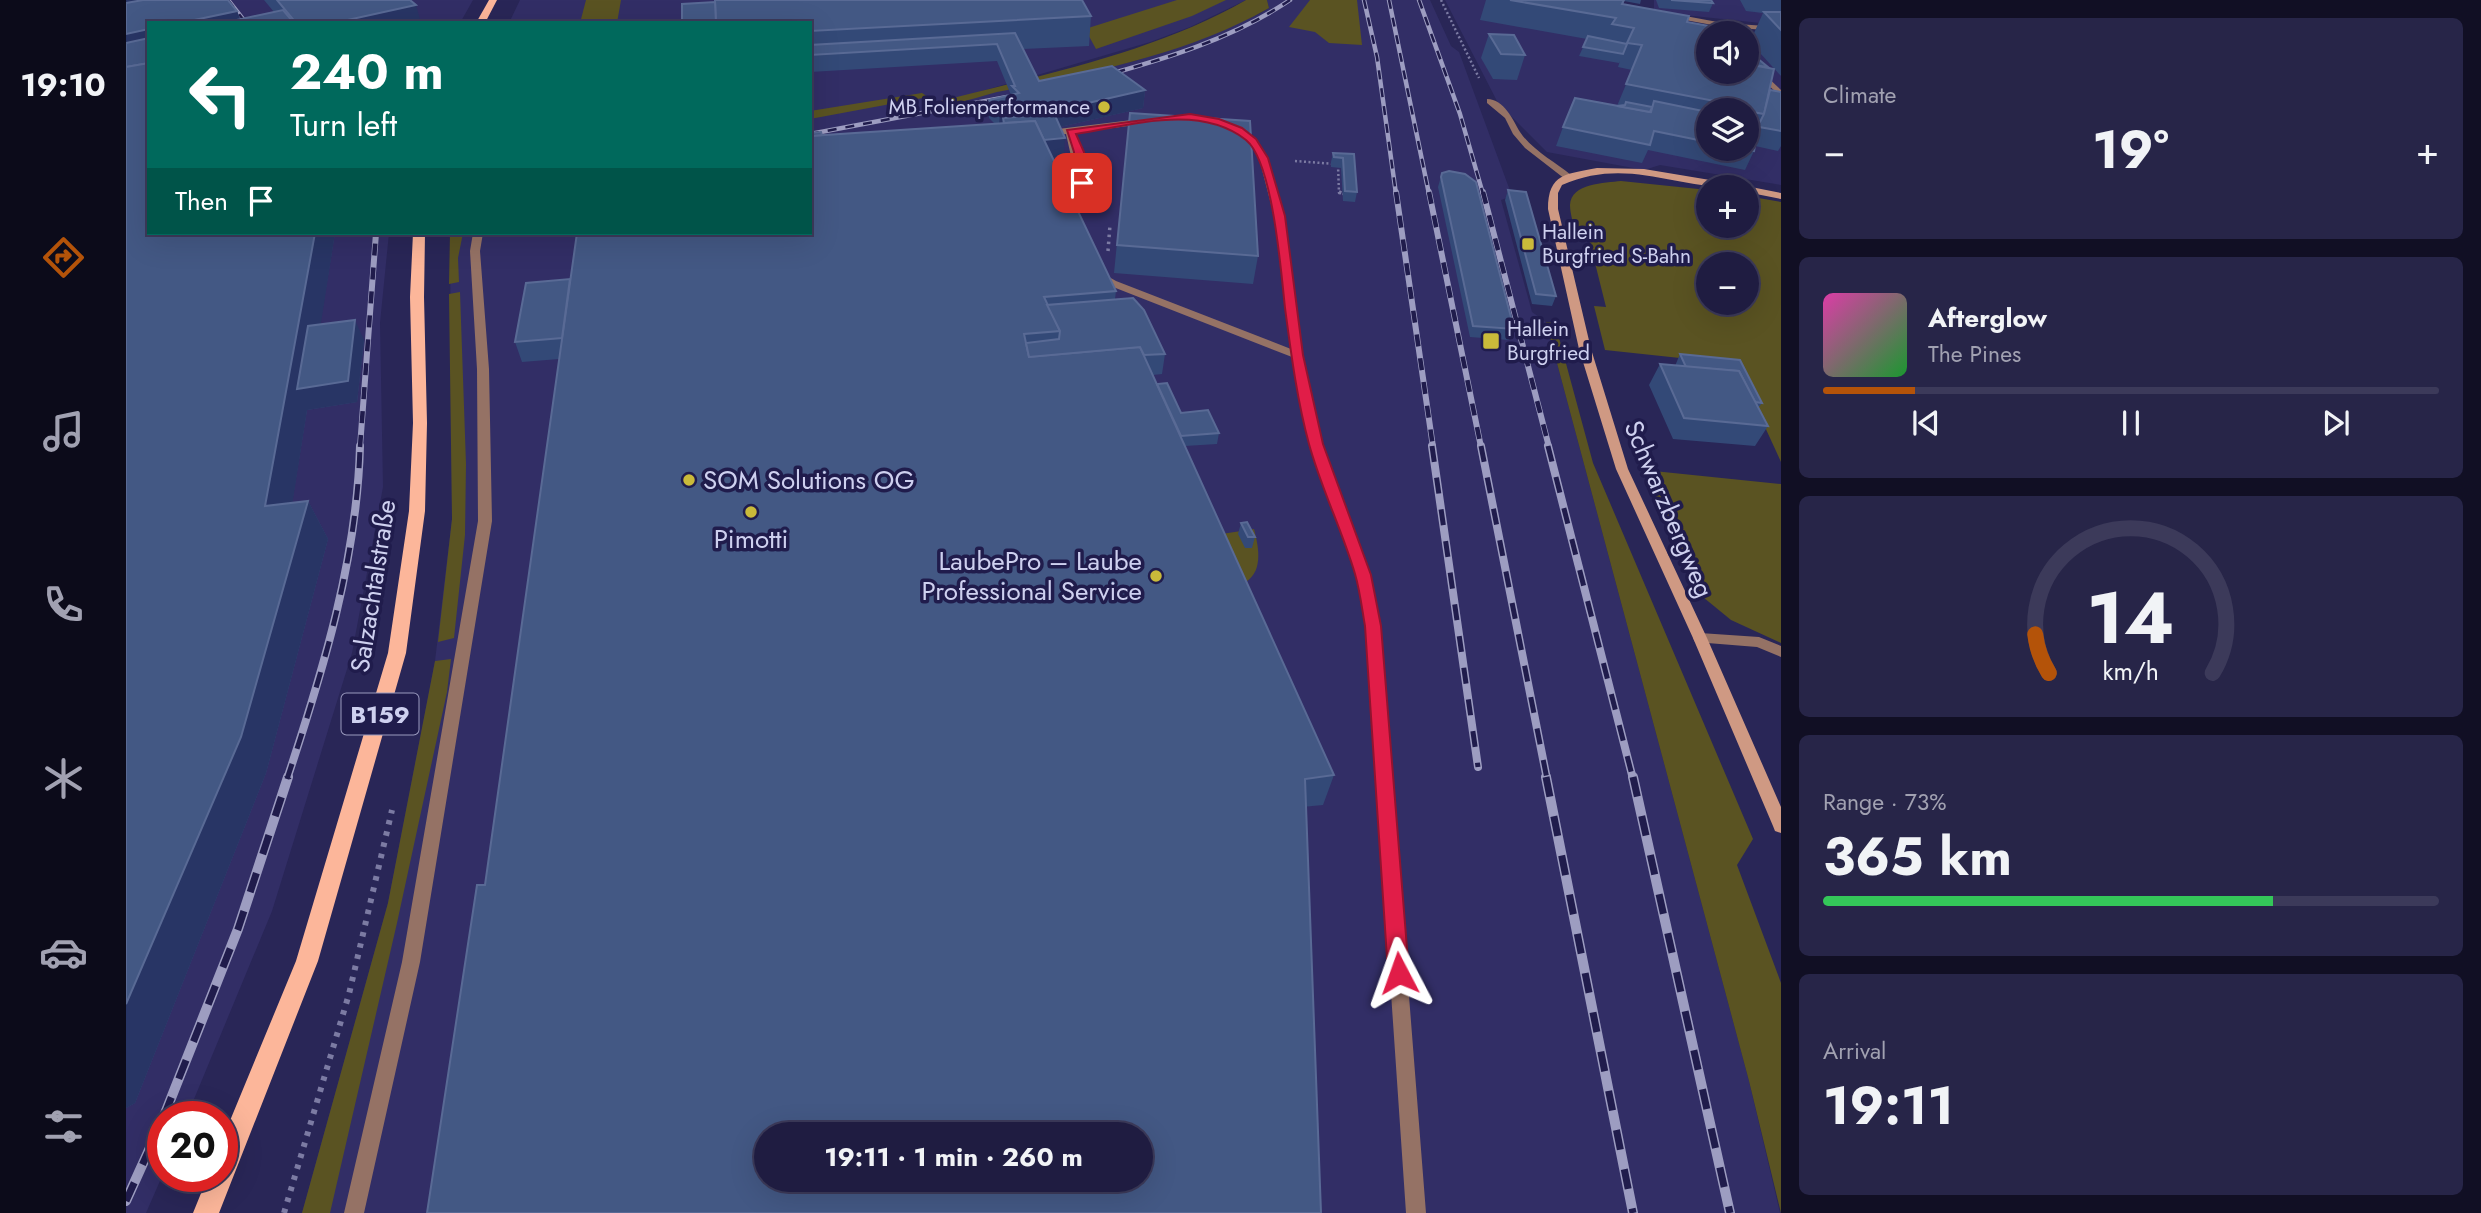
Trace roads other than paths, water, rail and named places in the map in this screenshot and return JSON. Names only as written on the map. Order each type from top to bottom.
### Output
[{"type":"main road","points":[[481,21],[493,0]]},
{"type":"main road","name":"Salzachtalstraße","points":[[238,1134],[307,961],[397,653],[417,511],[420,423],[417,297],[419,235]]},
{"type":"main road","name":"Salzachtalstraße","points":[[206,1213],[215,1192]]},
{"type":"street","points":[[1662,13],[1696,22]]},
{"type":"street","points":[[1759,29],[1781,29]]},
{"type":"street","points":[[1759,72],[1781,95]]},
{"type":"street","points":[[1490,102],[1509,117],[1517,134],[1528,146],[1568,177],[1584,172],[1609,170],[1696,182]]},
{"type":"street","points":[[1053,132],[1070,132],[1162,118]]},
{"type":"street","points":[[1227,126],[1253,141],[1263,158],[1279,216],[1297,355],[1316,444],[1363,575],[1373,626],[1416,1213]]},
{"type":"street","points":[[1070,132],[1079,152],[1085,203]]},
{"type":"street","name":"Schwarzbergweg","points":[[1568,177],[1558,183],[1553,193],[1553,209],[1585,349],[1622,469],[1700,638],[1781,826]]},
{"type":"street","points":[[1759,192],[1781,196]]},
{"type":"street","points":[[354,1213],[411,962],[485,521],[483,369],[475,251],[478,235]]},
{"type":"street","points":[[1093,263],[1098,275],[1112,284],[1297,355]]},
{"type":"street","points":[[1700,638],[1759,642],[1781,652]]},
{"type":"railway","points":[[228,0],[244,21]]},
{"type":"railway","points":[[1099,77],[1149,63],[1221,37],[1290,0]]},
{"type":"railway","points":[[1364,0],[1377,57],[1396,194]]},
{"type":"railway","points":[[1389,0],[1429,194]]},
{"type":"railway","points":[[1419,0],[1460,114],[1483,194]]},
{"type":"railway","points":[[812,134],[1007,97]]},
{"type":"railway","points":[[1396,192],[1433,447]]},
{"type":"railway","points":[[1429,192],[1481,447]]},
{"type":"railway","points":[[1483,192],[1549,447]]},
{"type":"railway","points":[[360,447],[376,235]]},
{"type":"railway","points":[[287,779],[336,615],[352,531],[360,446]]},
{"type":"railway","points":[[1432,446],[1478,767]]},
{"type":"railway","points":[[1481,446],[1547,779]]},
{"type":"railway","points":[[1548,446],[1633,779]]},
{"type":"railway","points":[[170,1101],[238,929],[288,777]]},
{"type":"railway","points":[[1546,777],[1633,1213]]},
{"type":"railway","points":[[1633,777],[1730,1213]]},
{"type":"railway","points":[[126,1201],[147,1154]]},
{"type":"place","name":"MB Folienperformance","points":[[1104,107]]},
{"type":"place","name":"Hallein Burgfried S-Bahn","points":[[1528,244]]},
{"type":"place","name":"Hallein Burgfried","points":[[1491,341]]},
{"type":"place","name":"SOM Solutions OG","points":[[689,480]]},
{"type":"place","name":"Pimotti","points":[[751,512]]},
{"type":"place","name":"LaubePro – Laube Professional Service","points":[[1156,576]]}]
